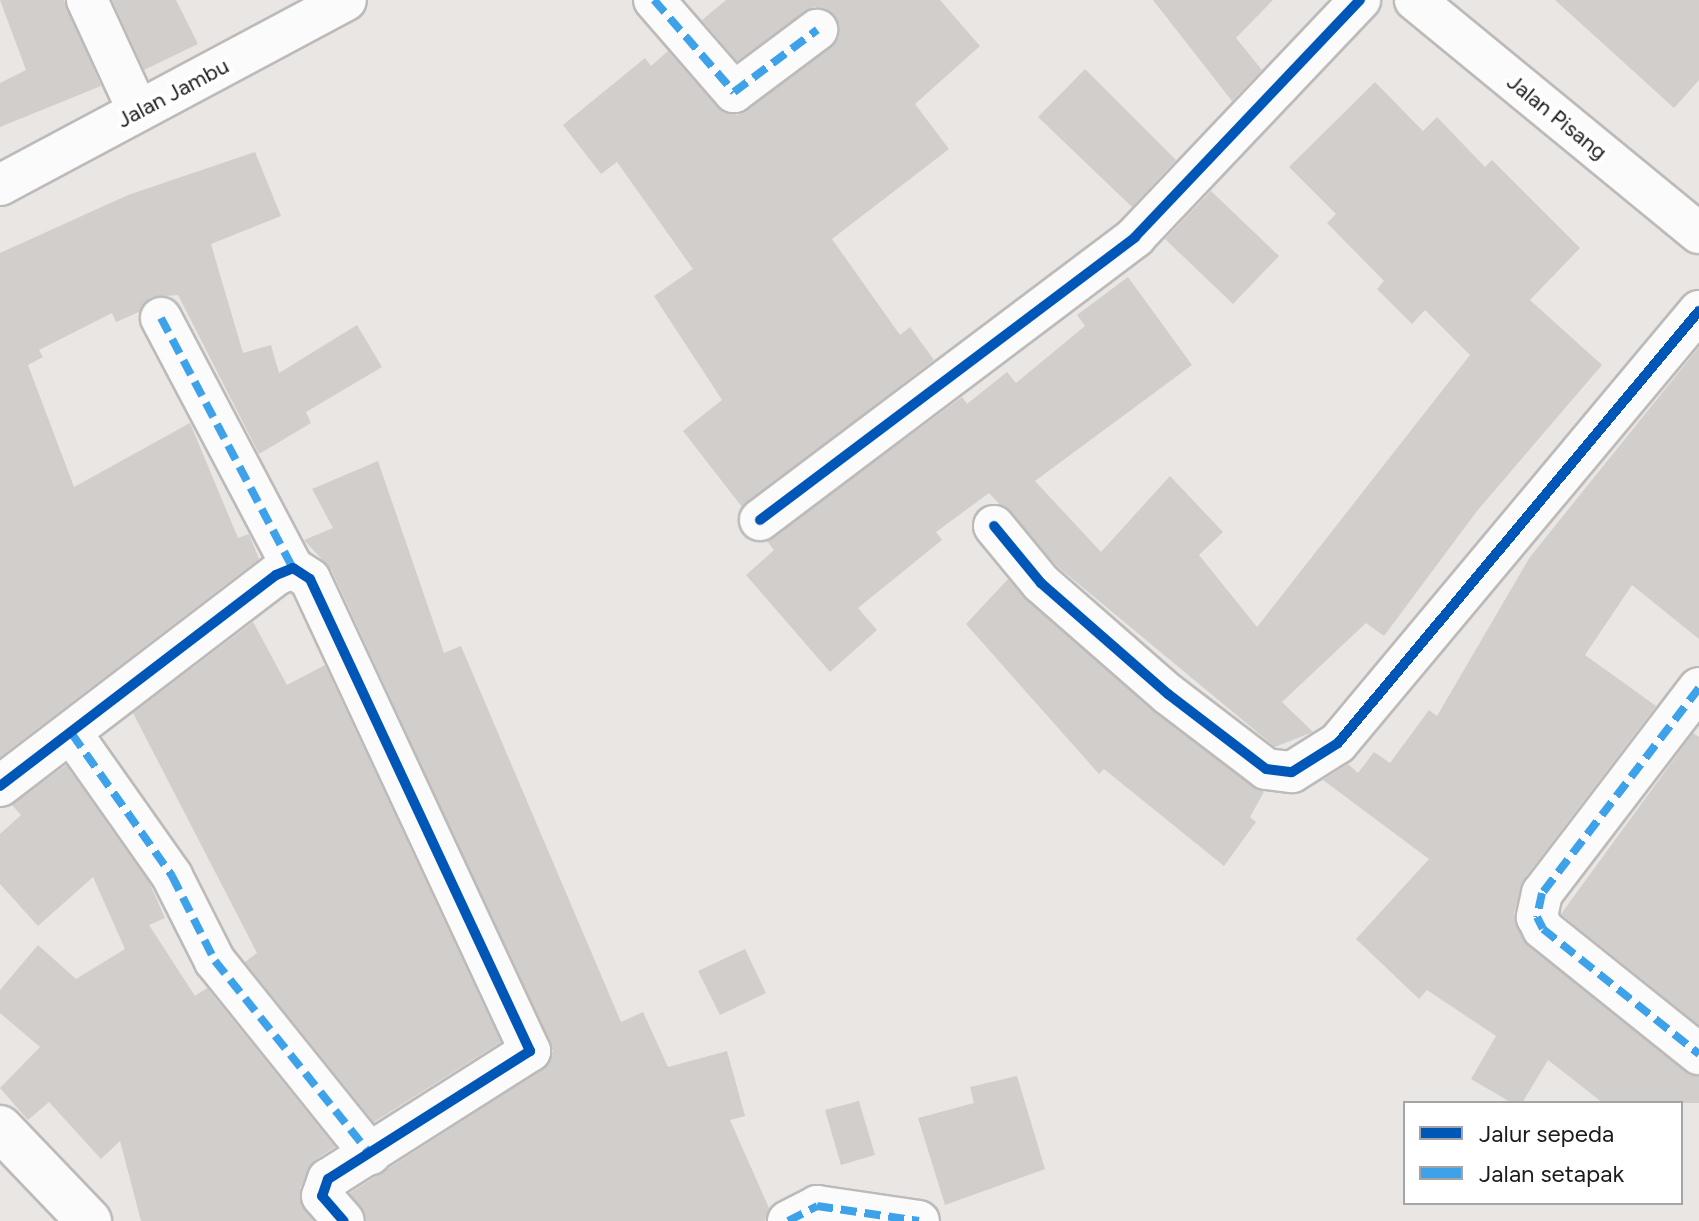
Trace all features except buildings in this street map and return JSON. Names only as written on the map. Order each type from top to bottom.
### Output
[{"type":"street","points":[[87,0],[138,111]]},
{"type":"street","name":"Jalan Jambu","points":[[0,185],[346,0]]},
{"type":"street","points":[[654,0],[734,92],[817,30]]},
{"type":"street","points":[[760,520],[1135,237],[1360,0]]},
{"type":"street","name":"Jalan Pisang","points":[[1415,0],[1699,233]]},
{"type":"street","points":[[994,526],[1041,583],[1168,694],[1266,769],[1292,772],[1338,743],[1699,311]]},
{"type":"street","points":[[161,318],[293,568],[310,579],[331,619],[530,1051],[321,1189],[344,1221]]},
{"type":"street","points":[[0,786],[72,734],[276,575],[293,568]]},
{"type":"street","points":[[1699,688],[1542,893],[1537,917],[1543,929],[1699,1054]]},
{"type":"street","points":[[72,734],[172,876],[215,961],[370,1154]]},
{"type":"street","points":[[0,1128],[89,1221]]},
{"type":"street","points":[[788,1221],[817,1206],[919,1221]]},
{"type":"marked path","points":[[654,0],[734,92],[817,30]]},
{"type":"marked path","points":[[161,318],[293,568]]},
{"type":"marked path","points":[[1699,688],[1542,893],[1537,917],[1543,929],[1699,1054]]},
{"type":"marked path","points":[[72,734],[172,876],[215,961],[370,1154]]},
{"type":"marked path","points":[[788,1221],[817,1206],[919,1221]]},
{"type":"cycle path","points":[[760,520],[1135,237],[1360,0]]},
{"type":"cycle path","points":[[994,526],[1041,583],[1168,694],[1266,769],[1292,772],[1338,743],[1699,311]]},
{"type":"cycle path","points":[[0,786],[276,575],[293,568],[310,579],[530,1051],[328,1179],[322,1196],[344,1221]]}]
